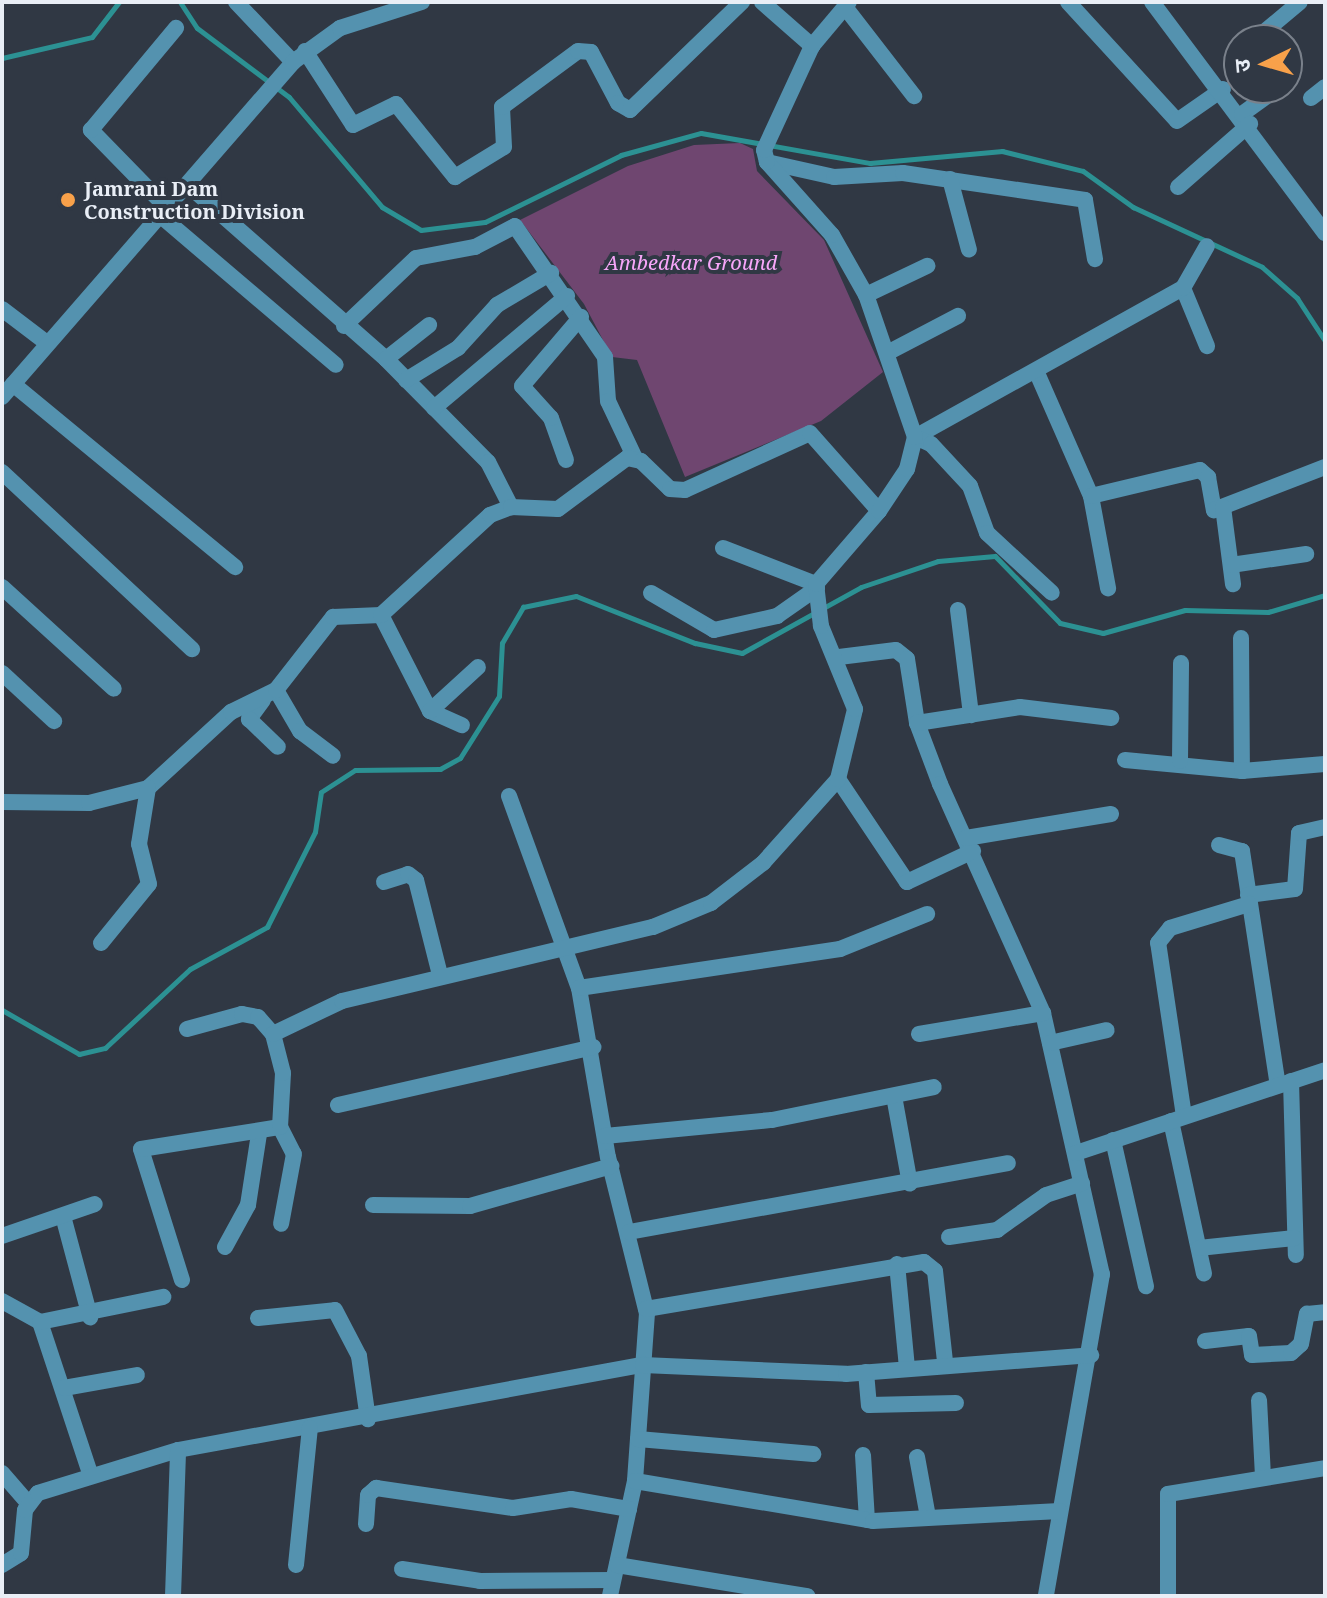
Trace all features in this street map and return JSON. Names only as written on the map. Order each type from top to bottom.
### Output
[{"type":"street","points":[[236,2],[295,60],[353,125],[396,104],[450,174],[463,177],[508,142],[502,107],[578,51],[591,52],[618,103],[630,110],[742,2]]},
{"type":"street","points":[[1068,2],[1177,121],[1223,89],[1152,2]]},
{"type":"street","points":[[1274,24],[1300,2]]},
{"type":"street","points":[[235,567],[7,390],[166,214],[295,60],[340,28],[415,3]]},
{"type":"street","points":[[766,148],[812,46],[847,4],[914,96]]},
{"type":"street","points":[[772,5],[812,46]]},
{"type":"street","points":[[176,28],[91,130],[166,214],[336,365]]},
{"type":"street","points":[[1234,104],[1325,233]]},
{"type":"street","points":[[1178,187],[1261,104]]},
{"type":"street","points":[[766,148],[834,177],[950,179],[1085,200],[1095,259]]},
{"type":"street","points":[[651,593],[714,630],[777,616],[817,589],[879,511],[907,469],[915,437],[889,352],[866,295],[832,235],[766,148]]},
{"type":"street","points":[[950,179],[969,250]]},
{"type":"street","points":[[188,185],[344,326],[386,359],[488,462],[511,507]]},
{"type":"street","points":[[344,326],[416,258],[475,247],[509,225],[551,273],[581,317],[605,357],[612,413],[634,456],[670,489],[685,490],[810,433],[879,511]]},
{"type":"street","points":[[915,437],[1037,373],[1066,348],[1183,288],[1207,246]]},
{"type":"street","points":[[866,295],[927,266]]},
{"type":"street","points":[[406,380],[458,348],[497,305],[551,273]]},
{"type":"street","points":[[1183,288],[1207,346]]},
{"type":"street","points":[[434,408],[567,296]]},
{"type":"street","points":[[2,309],[47,343]]},
{"type":"street","points":[[889,352],[958,316]]},
{"type":"street","points":[[566,460],[551,418],[522,386],[581,317]]},
{"type":"street","points":[[386,359],[429,325]]},
{"type":"street","points":[[1037,373],[1091,496],[1108,588]]},
{"type":"street","points":[[915,437],[931,444],[970,486],[987,533],[1052,593]]},
{"type":"street","points":[[278,747],[249,719],[333,617],[381,615],[490,515],[511,507],[558,509],[634,456]]},
{"type":"street","points":[[1091,496],[1126,482],[1200,470],[1208,477],[1214,510],[1325,467]]},
{"type":"street","points":[[2,472],[192,649]]},
{"type":"street","points":[[1223,507],[1233,584]]},
{"type":"street","points":[[723,548],[817,589]]},
{"type":"street","points":[[1231,565],[1306,554]]},
{"type":"street","points":[[2,587],[114,689]]},
{"type":"street","points":[[273,1034],[342,1001],[440,975],[653,927],[711,903],[763,863],[838,779],[856,727],[839,657],[820,619],[817,589]]},
{"type":"street","points":[[958,610],[971,715]]},
{"type":"street","points":[[381,615],[430,711],[462,725]]},
{"type":"street","points":[[1241,638],[1242,771]]},
{"type":"street","points":[[839,657],[903,652],[917,723],[1043,1013],[1076,1153],[1102,1274],[1091,1355],[1046,1596]]},
{"type":"street","points":[[1180,761],[1181,663]]},
{"type":"street","points":[[430,711],[478,667]]},
{"type":"street","points":[[2,673],[54,721]]},
{"type":"street","points":[[272,693],[300,731],[333,756]]},
{"type":"street","points":[[2,802],[89,803],[148,788],[231,712],[272,693]]},
{"type":"street","points":[[917,723],[1020,707],[1111,718]]},
{"type":"street","points":[[1125,760],[1180,761],[1242,771],[1325,764]]},
{"type":"street","points":[[838,779],[907,882],[970,845],[1111,814]]},
{"type":"street","points":[[101,943],[149,884],[139,844],[148,788]]},
{"type":"street","points":[[509,796],[579,988],[593,1047],[611,1166],[646,1309],[635,1481],[613,1580]]},
{"type":"street","points":[[1204,1273],[1178,1118],[1158,943],[1170,928],[1249,899],[1295,889],[1299,833],[1325,827]]},
{"type":"street","points":[[1199,1248],[1295,1246],[1285,1083],[1242,851],[1219,845]]},
{"type":"street","points":[[384,882],[408,874],[416,880],[440,975]]},
{"type":"street","points":[[579,988],[840,949],[927,914]]},
{"type":"street","points":[[919,1034],[1043,1013]]},
{"type":"street","points":[[187,1029],[242,1014],[258,1017],[273,1034],[283,1073],[280,1127],[294,1154],[281,1224]]},
{"type":"street","points":[[1050,1043],[1107,1030]]},
{"type":"street","points":[[338,1105],[593,1047]]},
{"type":"street","points":[[1076,1153],[1325,1070]]},
{"type":"street","points":[[605,1136],[721,1127],[934,1087]]},
{"type":"street","points":[[894,1096],[910,1184]]},
{"type":"street","points":[[182,1280],[143,1146],[259,1134],[280,1127]]},
{"type":"street","points":[[225,1247],[248,1205],[259,1134]]},
{"type":"street","points":[[1113,1140],[1146,1286]]},
{"type":"street","points":[[629,1232],[910,1184],[1008,1163]]},
{"type":"street","points":[[373,1205],[470,1206],[611,1166]]},
{"type":"street","points":[[949,1237],[997,1230],[1046,1195],[1082,1183]]},
{"type":"street","points":[[2,1236],[95,1204]]},
{"type":"street","points":[[63,1216],[90,1317]]},
{"type":"street","points":[[646,1309],[897,1264],[924,1262],[935,1271],[945,1361]]},
{"type":"street","points":[[897,1264],[907,1367]]},
{"type":"street","points":[[2,1301],[40,1322],[90,1317],[163,1297]]},
{"type":"street","points":[[258,1318],[335,1310],[359,1356],[368,1419]]},
{"type":"street","points":[[1205,1341],[1249,1336],[1252,1355],[1291,1353],[1301,1344],[1307,1314],[1325,1312]]},
{"type":"street","points":[[40,1322],[90,1473]]},
{"type":"street","points":[[28,1503],[90,1473],[178,1450],[368,1419],[643,1365],[866,1372],[945,1361],[1091,1355]]},
{"type":"street","points":[[866,1372],[869,1405],[956,1403]]},
{"type":"street","points":[[64,1388],[137,1375]]},
{"type":"street","points":[[1259,1400],[1263,1476]]},
{"type":"street","points":[[296,1565],[310,1428]]},
{"type":"street","points":[[638,1439],[813,1454]]},
{"type":"street","points":[[173,1596],[178,1450]]},
{"type":"street","points":[[863,1455],[867,1520]]},
{"type":"street","points":[[917,1457],[928,1517]]},
{"type":"street","points":[[1168,1596],[1168,1494],[1325,1468]]},
{"type":"street","points":[[2,1473],[28,1503],[21,1553],[2,1565]]},
{"type":"street","points":[[635,1481],[867,1520],[1060,1511]]},
{"type":"street","points":[[366,1524],[368,1495],[376,1488],[513,1508],[571,1499],[629,1509]]},
{"type":"street","points":[[402,1569],[480,1581],[613,1580],[807,1596]]},
{"type":"green space","name":"Ambedkar Ground","points":[[740,143],[753,149],[757,171],[824,240],[883,372],[821,421],[685,477],[637,360],[612,357],[584,304],[520,220],[628,166],[694,145]]},
{"type":"waterway","points":[[2,58],[92,37],[119,2]]},
{"type":"waterway","points":[[180,2],[197,28],[289,97],[382,207],[421,230],[485,222],[621,155],[701,133],[870,163],[1002,151],[1083,171],[1133,207],[1262,267],[1297,298],[1325,341]]},
{"type":"waterway","points":[[2,1010],[79,1054],[105,1048],[190,969],[267,927],[315,832],[321,792],[355,770],[440,769],[460,758],[499,696],[502,643],[523,607],[576,596],[695,643],[742,653],[861,587],[938,561],[995,556],[1060,623],[1103,633],[1185,610],[1268,612],[1325,595]]},
{"type":"place","name":"Jamrani Dam Construction Division","points":[[68,200]]}]
